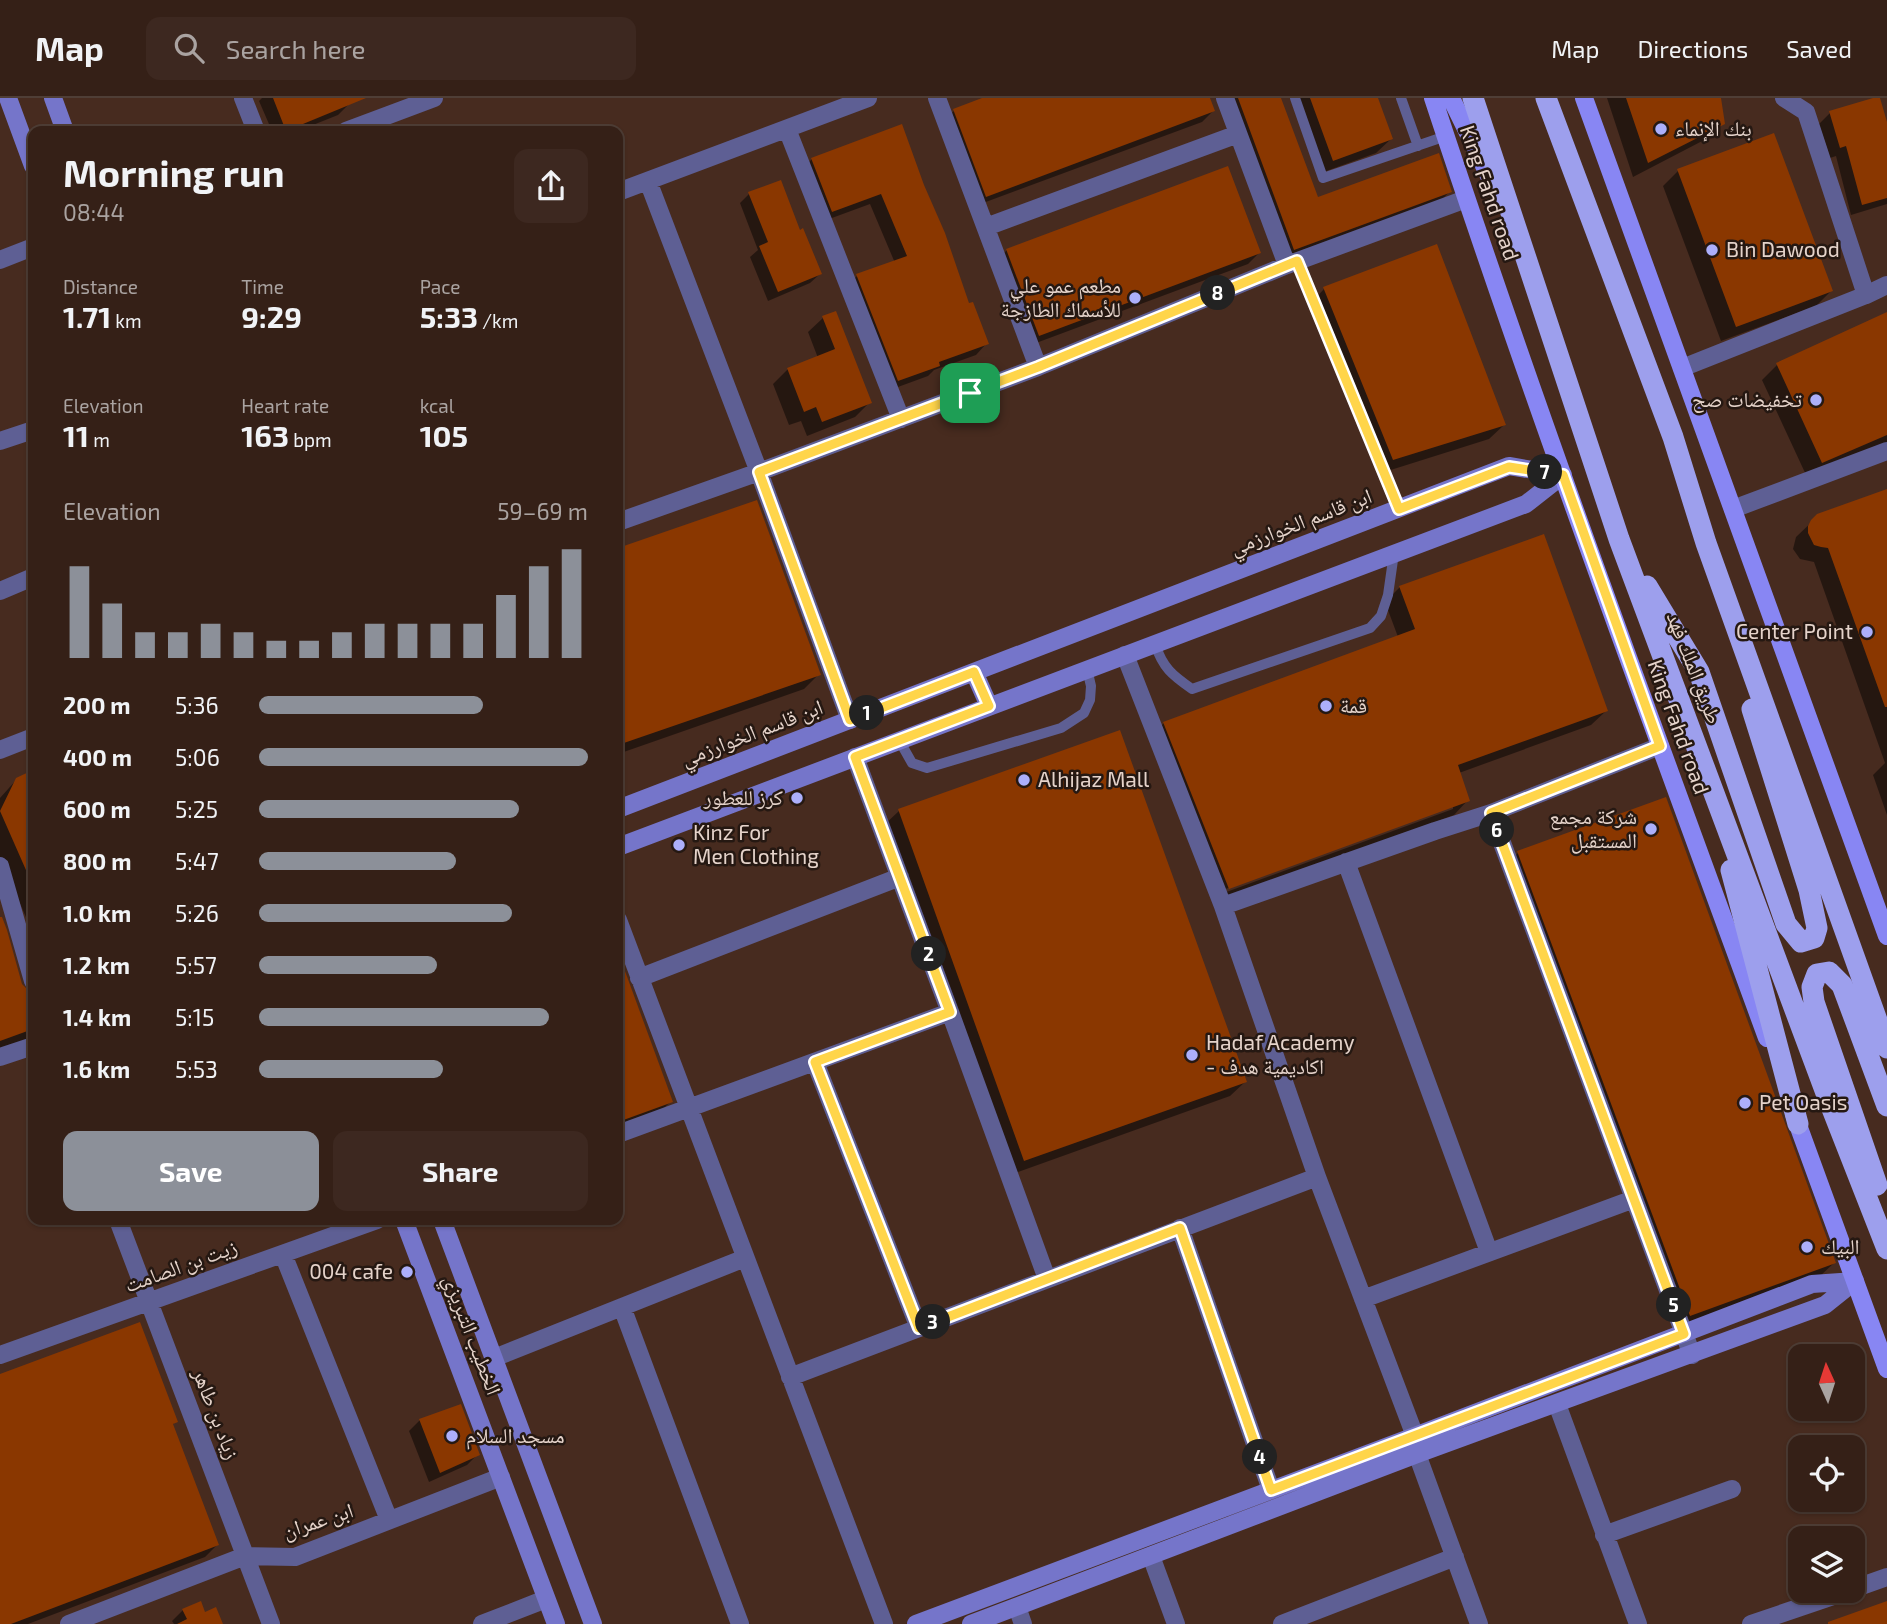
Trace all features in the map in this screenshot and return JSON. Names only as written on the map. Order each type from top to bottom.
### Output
[{"type":"highway","name":"طريق الملك فهد","points":[[1473,98],[1619,539],[1887,1249]]},
{"type":"highway","points":[[1546,98],[1673,437],[1706,543],[1755,721],[1809,890],[1817,928],[1814,938],[1801,942],[1786,924],[1699,672],[1619,539]]},
{"type":"highway","points":[[1706,543],[1887,1048]]},
{"type":"highway","points":[[1699,753],[1798,1125]]},
{"type":"highway","points":[[1887,1106],[1842,985],[1829,972],[1818,974],[1812,987],[1814,1002],[1887,1216]]},
{"type":"main road","name":"King Fahd road","points":[[1433,98],[1563,475],[1887,1369]]},
{"type":"main road","points":[[1451,98],[1524,253]]},
{"type":"main road","points":[[1584,98],[1887,936]]},
{"type":"street","points":[[8,98],[28,152]]},
{"type":"street","points":[[52,98],[63,126]]},
{"type":"street","points":[[243,98],[254,126]]},
{"type":"street","points":[[355,126],[389,106],[434,98]]},
{"type":"street","points":[[937,98],[1038,367]]},
{"type":"street","points":[[1225,98],[1292,263]]},
{"type":"street","points":[[1784,98],[1811,105],[1866,295]]},
{"type":"street","points":[[623,190],[864,99]]},
{"type":"street","points":[[787,128],[901,419]]},
{"type":"street","points":[[986,228],[1238,134]]},
{"type":"street","points":[[648,181],[850,720]]},
{"type":"street","points":[[623,520],[1038,367],[1292,263],[1466,199]]},
{"type":"street","points":[[0,260],[28,249]]},
{"type":"street","points":[[1682,368],[1887,285]]},
{"type":"street","points":[[0,441],[28,432]]},
{"type":"street","points":[[1733,509],[1887,451]]},
{"type":"street","name":"ابن قاسم الخوارزمي","points":[[623,807],[1509,467],[1563,475]]},
{"type":"street","points":[[623,845],[1526,503],[1563,475]]},
{"type":"street","points":[[0,591],[28,579]]},
{"type":"street","points":[[1125,655],[1223,906],[1317,1177],[1479,1624]]},
{"type":"street","points":[[974,672],[989,706]]},
{"type":"street","points":[[0,750],[28,739]]},
{"type":"street","points":[[1223,906],[1491,813],[1660,746]]},
{"type":"street","points":[[855,757],[1047,1279]]},
{"type":"street","points":[[1491,813],[1692,1355]]},
{"type":"street","points":[[1346,862],[1489,1252]]},
{"type":"street","points":[[0,866],[28,964]]},
{"type":"street","points":[[639,978],[900,877]]},
{"type":"street","points":[[623,934],[884,1624]]},
{"type":"street","points":[[623,1132],[950,1012]]},
{"type":"street","points":[[0,1057],[28,1048]]},
{"type":"street","points":[[815,1062],[919,1328]]},
{"type":"street","points":[[790,1377],[1317,1177]]},
{"type":"street","points":[[1363,1299],[1634,1199]]},
{"type":"street","name":"زياد بن طاهر","points":[[120,1225],[271,1624]]},
{"type":"street","name":"زيت بن الصامت","points":[[0,1355],[363,1225]]},
{"type":"street","name":"الخطيب التبريزي","points":[[406,1225],[556,1624]]},
{"type":"street","name":"الخطيب التبريزي","points":[[444,1225],[593,1624]]},
{"type":"street","points":[[1180,1228],[1271,1490]]},
{"type":"street","points":[[283,1254],[389,1520]]},
{"type":"street","points":[[494,1358],[745,1258]]},
{"type":"street","points":[[971,1624],[1151,1556],[1684,1334],[1812,1284],[1855,1281]]},
{"type":"street","points":[[916,1624],[1271,1490],[1557,1404],[1692,1355],[1825,1306],[1855,1281]]},
{"type":"street","points":[[622,1307],[740,1624]]},
{"type":"street","points":[[1557,1404],[1638,1624]]},
{"type":"street","name":"ابن عمران","points":[[69,1624],[246,1556],[295,1557],[501,1477]]},
{"type":"street","points":[[1604,1535],[1732,1489]]},
{"type":"street","points":[[1151,1556],[1177,1624]]},
{"type":"street","points":[[1282,1624],[1455,1557]]},
{"type":"street","points":[[1865,1585],[1887,1577]]},
{"type":"street","points":[[482,1624],[546,1598]]},
{"type":"street","points":[[1751,1624],[1779,1619],[1818,1603]]},
{"type":"street","points":[[1017,1607],[1023,1624]]},
{"type":"lane","points":[[1295,98],[1323,178],[1446,136]]},
{"type":"lane","points":[[1401,98],[1418,146]]},
{"type":"lane","points":[[1292,263],[1399,509]]},
{"type":"lane","points":[[1155,643],[1161,660],[1171,675],[1192,689],[1370,628],[1381,616],[1388,594],[1394,553]]},
{"type":"lane","points":[[899,740],[912,762],[927,768],[1061,728],[1084,713],[1090,700],[1091,686],[1087,669]]},
{"type":"building","points":[[273,98],[366,98],[298,126],[284,126]]},
{"type":"building","points":[[982,98],[1210,98],[1215,111],[986,197],[953,109]]},
{"type":"building","points":[[1238,98],[1281,98],[1318,197],[1439,153],[1452,192],[1294,250]]},
{"type":"building","points":[[1310,98],[1378,98],[1393,139],[1333,161]]},
{"type":"building","points":[[1626,98],[1721,98],[1725,124],[1648,163]]},
{"type":"building","points":[[1880,98],[1887,122],[1887,198],[1862,205],[1846,146],[1840,148],[1829,111]]},
{"type":"building","points":[[902,124],[969,303],[973,302],[989,344],[939,362],[940,366],[898,381],[856,274],[907,256],[881,194],[832,212],[811,158]]},
{"type":"building","points":[[1774,133],[1833,291],[1736,327],[1677,169]]},
{"type":"building","points":[[1228,166],[1261,253],[1039,336],[1006,249]]},
{"type":"building","points":[[781,180],[800,230],[803,228],[822,274],[778,292],[759,246],[768,242],[748,192]]},
{"type":"building","points":[[1437,244],[1506,425],[1393,460],[1323,287]]},
{"type":"building","points":[[836,311],[872,403],[822,422],[816,407],[804,412],[787,368],[835,349],[822,316]]},
{"type":"building","points":[[1887,312],[1887,435],[1822,463],[1776,363]]},
{"type":"building","points":[[1887,489],[1885,707],[1828,548],[1814,545],[1808,533],[1808,526],[1817,514]]},
{"type":"building","points":[[757,500],[821,675],[623,743],[623,546]]},
{"type":"building","points":[[1544,534],[1608,711],[1458,765],[1470,801],[1229,889],[1163,722],[1415,629],[1399,586]]},
{"type":"building","points":[[1120,730],[1247,1082],[1024,1161],[898,809]]},
{"type":"building","points":[[28,772],[28,875],[0,811],[16,778]]},
{"type":"building","points":[[1666,797],[1836,1263],[1690,1316],[1517,851]]},
{"type":"building","points":[[2,917],[22,984],[28,990],[28,1031],[0,1041]]},
{"type":"building","points":[[623,966],[673,1102],[623,1120]]},
{"type":"building","points":[[140,1322],[178,1422],[173,1424],[219,1545],[11,1624],[0,1624],[0,1374]]},
{"type":"building","name":"مسجد السلام","points":[[461,1404],[480,1455],[440,1473],[419,1419]]},
{"type":"building","points":[[201,1601],[205,1612],[216,1607],[223,1624],[177,1624],[187,1619],[182,1609]]},
{"type":"building","points":[[1887,1601],[1887,1624],[1828,1624],[1828,1622]]},
{"type":"place","name":"بنك الإنماء","points":[[1661,129]]},
{"type":"place","name":"Bin Dawood","points":[[1712,250]]},
{"type":"place","name":"مطعم عمو علي للأسماك الطازجة","points":[[1135,298]]},
{"type":"place","name":"تخفيضات صح","points":[[1816,400]]},
{"type":"place","name":"Center Point","points":[[1867,632]]},
{"type":"place","name":"قمة","points":[[1326,706]]},
{"type":"place","name":"Alhijaz Mall","points":[[1024,780]]},
{"type":"place","name":"كرز للعطور","points":[[797,798]]},
{"type":"place","name":"شركة مجمع المستقبل","points":[[1651,829]]},
{"type":"place","name":"Kinz For Men Clothing","points":[[679,845]]},
{"type":"place","name":"Hadaf Academy - اكاديمية هدف","points":[[1192,1055]]},
{"type":"place","name":"Pet Oasis","points":[[1745,1103]]},
{"type":"place","name":"البيك","points":[[1807,1247]]},
{"type":"place","name":"004 cafe","points":[[407,1272]]},
{"type":"place","name":"مسجد السلام","points":[[452,1436]]},
{"type":"route","points":[[1297,261],[1399,509],[1509,467],[1563,475],[1660,746],[1491,813],[1684,1334],[1271,1490],[1180,1228],[919,1328],[815,1062],[950,1012],[855,757],[989,706],[974,672],[850,720],[759,472],[970,393],[1297,261]]}]
